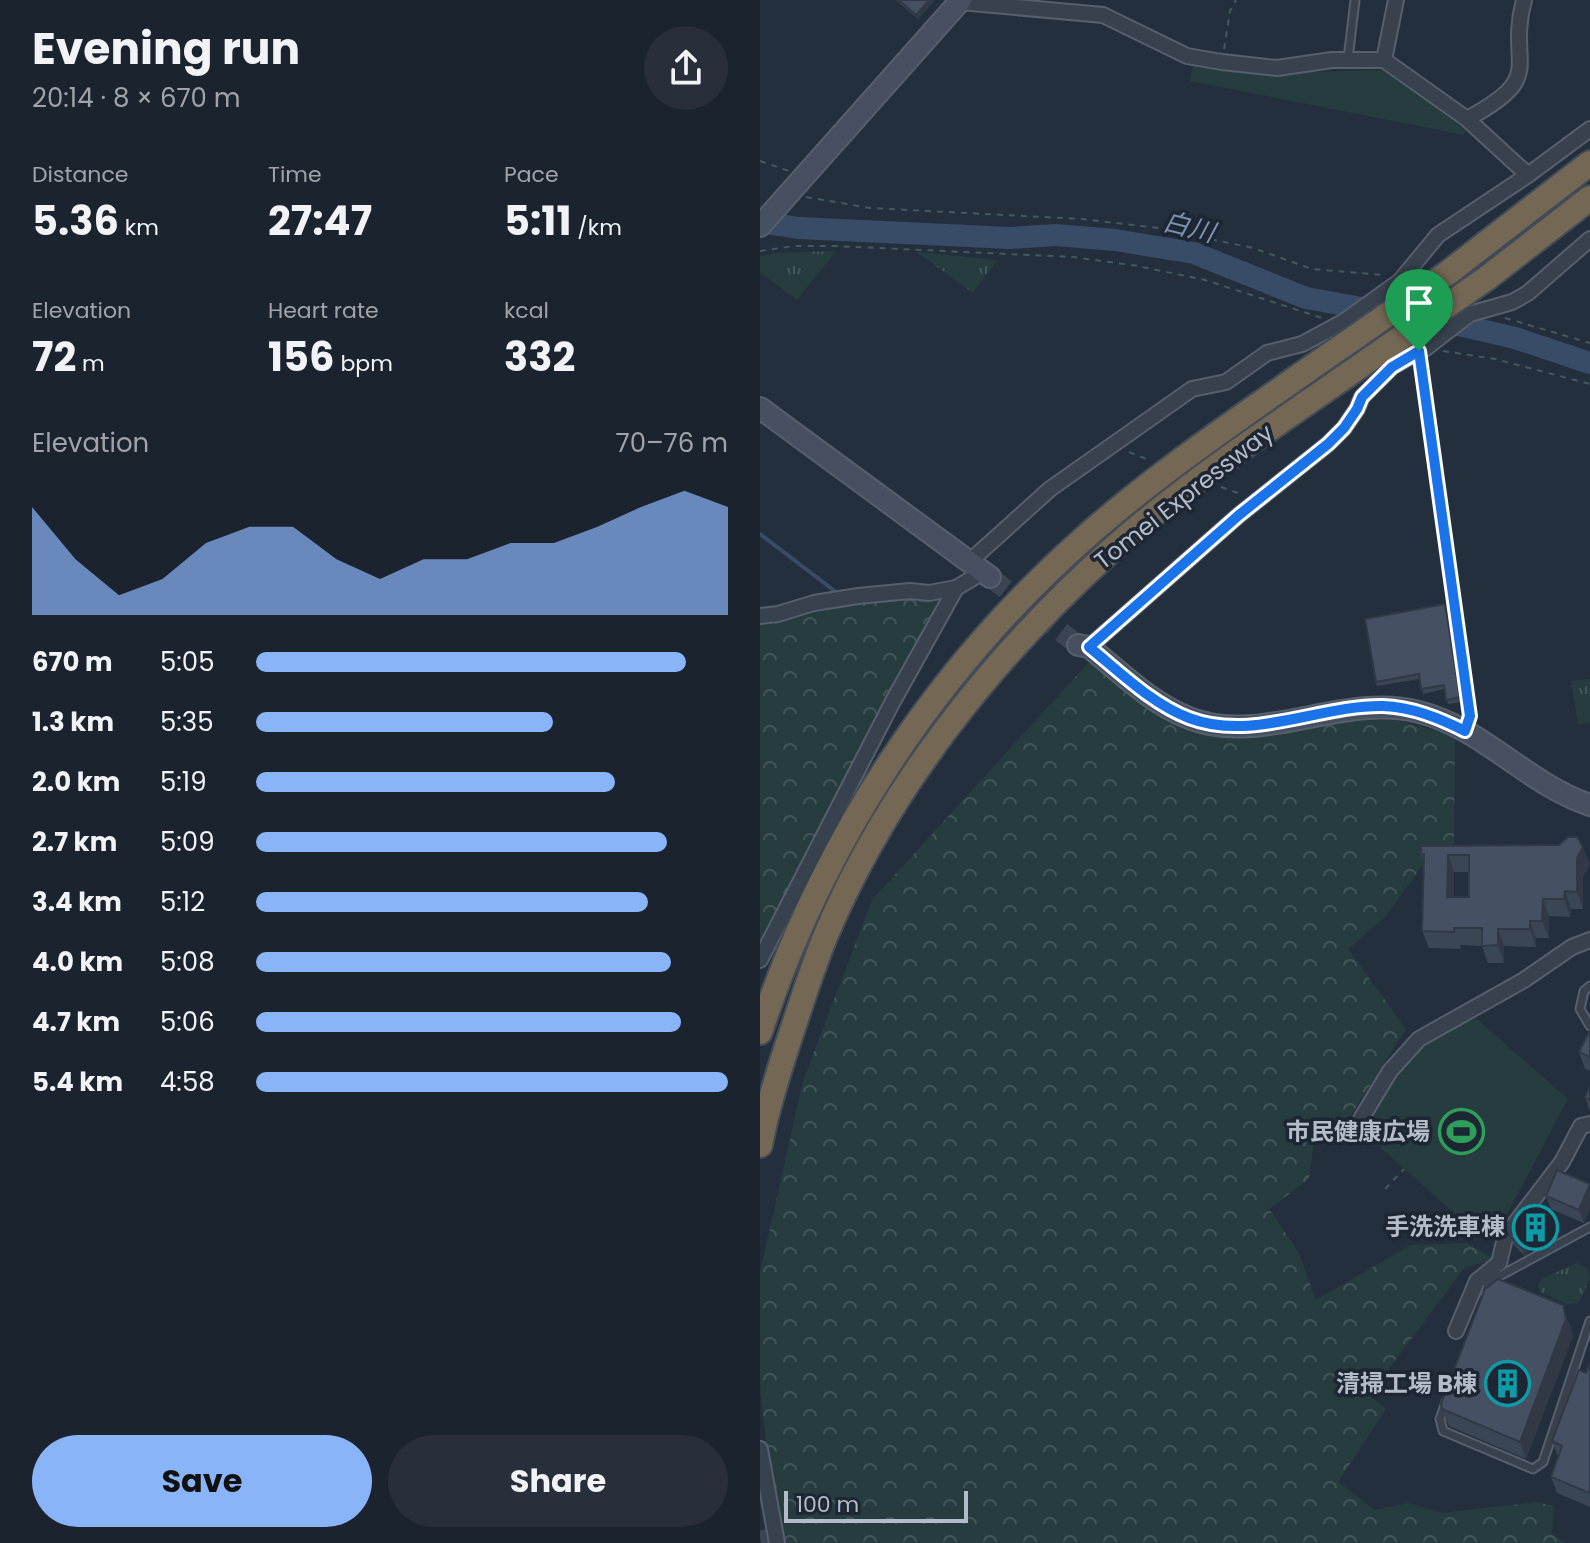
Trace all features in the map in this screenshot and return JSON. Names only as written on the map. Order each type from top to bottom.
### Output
[{"type":"highway","name":"Tomei Expressway","points":[[760,1032],[802,921],[854,818],[921,717],[962,665],[1025,596],[1089,534],[1195,449],[1449,272],[1590,163]]},
{"type":"highway","name":"Tomei Expressway","points":[[760,1145],[780,1067],[826,936],[879,831],[942,736],[1028,632],[1107,554],[1161,509],[1487,278],[1590,198]]},
{"type":"street","points":[[1384,60],[1396,0]]},
{"type":"street","points":[[1467,119],[1496,103],[1512,89],[1521,61],[1520,21],[1524,0]]},
{"type":"street","points":[[766,219],[960,1],[1103,15],[1187,56],[1222,62],[1277,68],[1348,59],[1384,60],[1467,119],[1528,175]]},
{"type":"street","points":[[760,616],[858,596],[910,591],[929,593],[956,588],[981,571],[1050,489],[1192,389],[1226,382],[1267,353],[1302,344],[1343,322],[1400,281],[1438,235],[1590,129]]},
{"type":"street","points":[[1590,239],[1528,293],[1512,302],[1476,312],[1392,367],[1362,397],[1351,419],[1328,444],[1084,646],[1153,698],[1192,720],[1221,725],[1254,725],[1383,706],[1422,713],[1465,731],[1534,778],[1590,805]]},
{"type":"street","points":[[1400,281],[1476,312]]},
{"type":"street","points":[[760,408],[981,571]]},
{"type":"street","points":[[760,960],[892,703],[956,588]]},
{"type":"street","points":[[1361,1119],[1390,1071],[1419,1039],[1524,980],[1572,947],[1590,940]]},
{"type":"street","points":[[1456,1331],[1477,1281],[1499,1263],[1510,1230],[1562,1162],[1581,1126],[1590,1124]]},
{"type":"street","points":[[760,1449],[773,1538]]},
{"type":"lane","points":[[1348,59],[1355,0]]},
{"type":"lane","points":[[1590,986],[1584,991],[1580,1009],[1590,1026]]},
{"type":"lane","points":[[1481,1304],[1488,1284],[1494,1279],[1590,1227]]},
{"type":"lane","points":[[1450,1390],[1440,1419],[1443,1431],[1533,1469],[1538,1467],[1543,1462],[1590,1321]]},
{"type":"path","points":[[1222,62],[1230,11],[1236,0]]},
{"type":"path","points":[[760,161],[804,175]]},
{"type":"path","points":[[788,193],[870,208],[1082,219],[1158,228],[1239,245],[1312,269],[1389,275],[1400,281]]},
{"type":"path","points":[[760,251],[794,246],[835,246],[1090,259],[1205,280],[1343,322]]},
{"type":"path","points":[[1476,312],[1590,343]]},
{"type":"path","points":[[1465,731],[1470,716],[1422,350],[1495,359],[1590,384]]},
{"type":"path","points":[[1111,446],[1158,463]]},
{"type":"path","points":[[1216,485],[1257,500]]},
{"type":"path","points":[[1385,1189],[1404,1169]]},
{"type":"green space","points":[[1194,61],[1275,73],[1386,70],[1466,131],[1462,135],[1190,81]]},
{"type":"green space","points":[[836,251],[797,300],[760,272],[760,256]]},
{"type":"green space","points":[[917,252],[997,260],[973,293]]},
{"type":"green space","points":[[937,597],[943,604],[760,940],[760,621],[786,620],[869,600]]},
{"type":"green space","points":[[1089,662],[1180,721],[1324,722],[1372,718],[1400,721],[1455,736],[1454,848],[1431,853],[1387,915],[1348,949],[1406,1029],[1348,1120],[1314,1141],[1309,1179],[1269,1209],[1298,1251],[1316,1300],[1411,1245],[1467,1243],[1496,1260],[1465,1267],[1369,1395],[1386,1409],[1338,1482],[1375,1510],[1409,1503],[1441,1513],[1537,1502],[1554,1506],[1552,1534],[1565,1543],[782,1543],[770,1478],[760,1386],[760,1273],[803,1081],[872,900]]},
{"type":"green space","points":[[1590,679],[1590,723],[1578,724],[1571,681]]},
{"type":"green space","name":"市民健康広場","points":[[1477,1019],[1568,1099],[1495,1237],[1464,1222],[1373,1141],[1370,1122],[1395,1079],[1419,1048],[1438,1031]]},
{"type":"green space","points":[[1577,1263],[1587,1268],[1590,1278],[1579,1303],[1567,1304],[1540,1292],[1538,1284],[1543,1278]]},
{"type":"building","points":[[899,0],[929,0],[916,15]]},
{"type":"building","points":[[1445,604],[1460,697],[1446,700],[1444,685],[1421,689],[1419,674],[1376,682],[1365,619]]},
{"type":"building","points":[[1568,837],[1577,837],[1583,847],[1577,858],[1577,892],[1565,891],[1564,899],[1543,899],[1542,921],[1530,921],[1530,929],[1498,929],[1498,945],[1482,946],[1482,928],[1454,928],[1454,932],[1422,931],[1424,854],[1421,854],[1421,846],[1559,845]],"holes":[[[1448,855],[1469,855],[1469,897],[1447,897]]]},
{"type":"building","points":[[1590,1030],[1590,1057],[1579,1052]]},
{"type":"building","points":[[1557,1170],[1590,1184],[1579,1210],[1546,1196]]},
{"type":"building","points":[[1532,1205],[1547,1220],[1521,1247],[1510,1236]]},
{"type":"building","name":"清掃工場 B棟","points":[[1498,1279],[1563,1305],[1566,1319],[1520,1442],[1442,1409],[1441,1404],[1485,1289]]},
{"type":"building","points":[[1590,1364],[1590,1493],[1551,1477],[1562,1446],[1552,1441],[1579,1370],[1586,1373]]},
{"type":"waterway","name":"白川","points":[[760,222],[799,228],[1010,238],[1056,235],[1115,240],[1194,253],[1306,298],[1468,327],[1515,338],[1590,363]]},
{"type":"waterway","points":[[760,534],[840,595]]},
{"type":"tunnel","points":[[990,577],[1078,645]]},
{"type":"tunnel","points":[[760,1538],[767,1536]]},
{"type":"place","name":"市民健康広場","points":[[1461,1132]]},
{"type":"place","name":"手洗洗車棟","points":[[1536,1227]]},
{"type":"place","name":"清掃工場 B棟","points":[[1508,1384]]},
{"type":"route","points":[[1419,351],[1470,716],[1465,731],[1422,713],[1383,706],[1254,725],[1221,725],[1192,720],[1153,698],[1089,647],[1239,515],[1328,444],[1344,428],[1362,397],[1392,367],[1419,351]]}]
